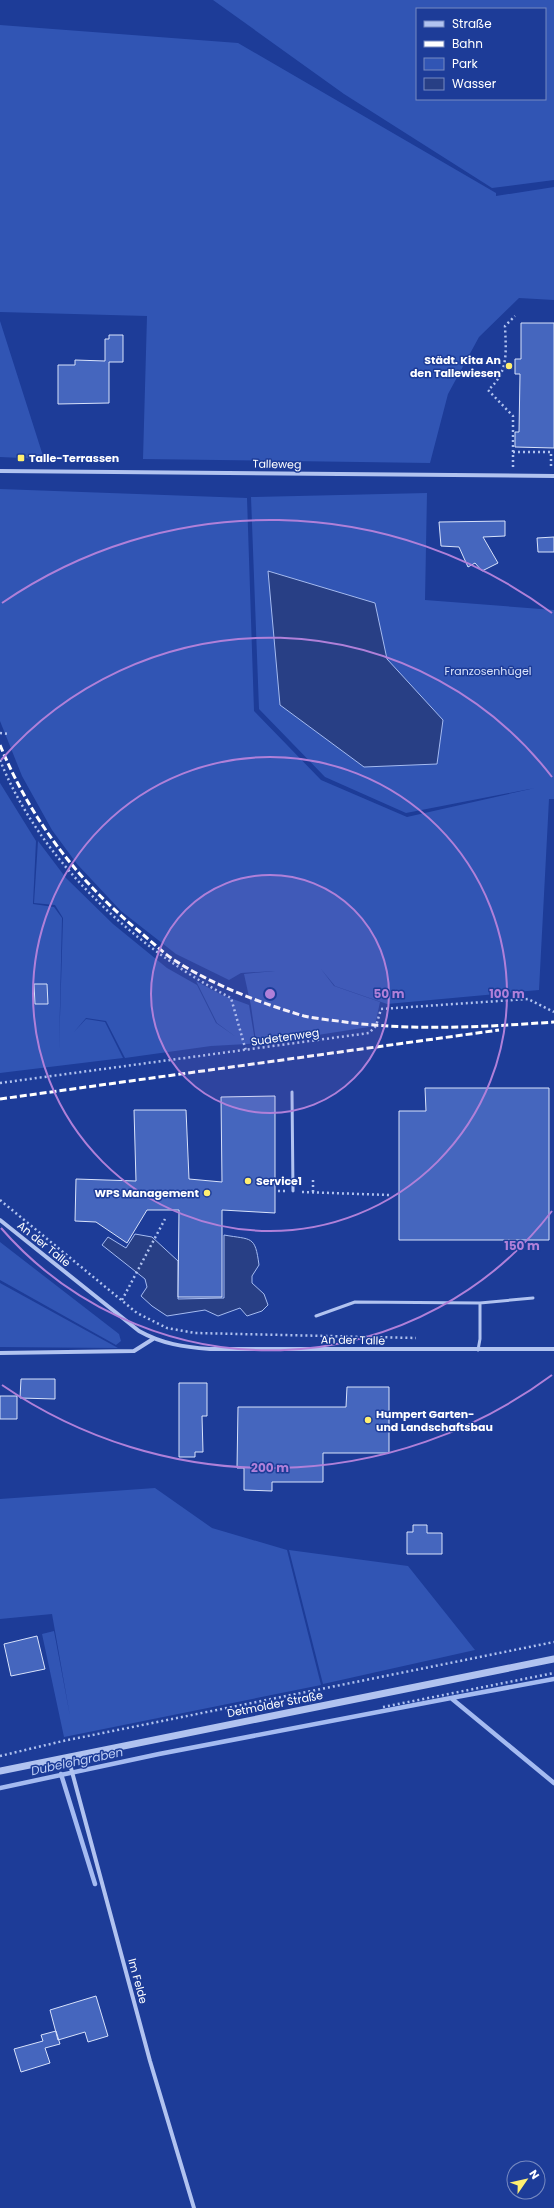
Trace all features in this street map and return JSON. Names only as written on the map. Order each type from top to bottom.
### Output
[{"type":"street","name":"Talleweg","points":[[0,471],[553,476]]},
{"type":"street","name":"An der Talle","points":[[0,1220],[138,1331],[153,1339],[188,1348],[478,1350],[554,1349]]},
{"type":"street","points":[[0,1353],[134,1351],[153,1339]]},
{"type":"street","name":"Detmolder Straße","points":[[0,1771],[554,1659]]},
{"type":"street","name":"Im Felde","points":[[68,1758],[150,2062],[194,2208]]},
{"type":"lane","points":[[292,1092],[293,1192]]},
{"type":"lane","points":[[316,1316],[356,1302],[480,1303],[533,1298]]},
{"type":"lane","points":[[478,1350],[480,1339],[480,1303]]},
{"type":"path","points":[[513,476],[513,416],[488,390],[499,381],[506,357],[505,326],[515,316]]},
{"type":"path","points":[[513,452],[551,452],[553,476]]},
{"type":"path","points":[[0,733],[9,734]]},
{"type":"path","points":[[0,760],[9,783],[41,835],[70,871],[116,918],[171,963],[200,982],[231,998],[246,1051]]},
{"type":"path","name":"Sudetenweg","points":[[0,1083],[246,1051],[369,1033],[376,1026],[381,1009],[528,999],[554,1012]]},
{"type":"path","points":[[313,1180],[313,1192]]},
{"type":"path","points":[[278,1191],[389,1195]]},
{"type":"path","points":[[0,1200],[137,1313],[167,1328],[195,1333],[417,1338]]},
{"type":"path","points":[[122,1300],[165,1219]]},
{"type":"path","points":[[0,1756],[63,1741],[554,1642]]},
{"type":"green space","points":[[213,0],[554,0],[554,180],[492,188],[344,94]]},
{"type":"green space","points":[[0,25],[238,43],[496,193],[496,196],[554,187],[554,300],[519,298],[479,337],[448,394],[430,463],[143,459],[147,316],[0,312]]},
{"type":"green space","points":[[0,321],[44,459],[0,457]]},
{"type":"green space","name":"Franzosenhügel","points":[[0,489],[247,498],[254,711],[321,780],[407,817],[535,788],[406,813],[325,777],[259,709],[251,497],[427,493],[425,600],[554,610],[554,799],[549,799],[539,990],[387,1004],[335,986],[321,969],[334,986],[380,1002],[375,1026],[267,1043],[211,1046],[125,1058],[106,1021],[86,1018],[74,1032],[86,1019],[105,1022],[123,1058],[0,1073],[0,783],[36,841],[33,904],[54,907],[62,918],[59,1050],[63,918],[55,905],[34,903],[38,841],[66,878],[113,924],[167,968],[197,985],[216,1023],[236,1037],[217,1023],[196,981],[222,995],[249,1005],[256,1041],[251,1006],[244,974],[275,971],[241,973],[229,980],[176,954],[121,911],[77,864],[52,830],[22,776],[0,721]],"holes":[[[268,571],[375,603],[387,659]]]},
{"type":"green space","points":[[0,1242],[119,1334],[121,1341],[116,1345],[0,1280]]},
{"type":"green space","points":[[0,1283],[118,1348],[0,1347]]},
{"type":"green space","points":[[155,1488],[212,1528],[287,1550],[321,1685],[64,1737],[42,1634],[54,1631],[70,1716],[52,1614],[0,1619],[0,1499]]},
{"type":"green space","points":[[289,1550],[408,1566],[475,1650],[323,1684]]},
{"type":"water","points":[[268,571],[375,603],[387,659],[443,720],[437,764],[364,767],[280,705]]},
{"type":"water","points":[[135,1234],[152,1237],[178,1261],[178,1299],[224,1298],[224,1235],[250,1241],[256,1248],[259,1265],[252,1276],[252,1283],[264,1294],[268,1305],[262,1311],[247,1316],[240,1308],[218,1316],[205,1310],[167,1316],[152,1306],[141,1296],[147,1287],[145,1279],[102,1245],[108,1237],[126,1248]]},
{"type":"building","points":[[521,323],[554,323],[554,448],[515,447],[515,432],[519,432],[520,374],[515,374],[515,359],[521,359]]},
{"type":"building","points":[[109,335],[123,335],[123,362],[109,362],[109,403],[58,404],[58,365],[75,365],[75,360],[105,361],[105,339],[109,339]]},
{"type":"building","points":[[505,521],[505,536],[483,537],[498,563],[482,571],[475,563],[468,567],[459,547],[441,546],[439,522]]},
{"type":"building","points":[[554,537],[554,552],[538,552],[537,538]]},
{"type":"building","points":[[34,984],[47,984],[48,1004],[35,1004]]},
{"type":"building","points":[[425,1088],[549,1088],[549,1240],[399,1240],[399,1111],[426,1111]]},
{"type":"building","points":[[275,1096],[275,1213],[222,1210],[222,1297],[178,1297],[179,1210],[147,1210],[127,1243],[96,1222],[75,1221],[76,1179],[136,1181],[134,1110],[186,1110],[189,1179],[222,1182],[221,1097]]},
{"type":"building","points":[[21,1379],[55,1379],[55,1399],[20,1398]]},
{"type":"building","points":[[179,1383],[207,1383],[207,1416],[202,1416],[203,1452],[195,1452],[195,1457],[179,1457]]},
{"type":"building","points":[[347,1387],[389,1387],[389,1453],[323,1453],[323,1482],[272,1482],[272,1491],[244,1490],[244,1468],[237,1468],[238,1407],[346,1407]]},
{"type":"building","points":[[0,1396],[17,1396],[17,1419],[0,1419]]},
{"type":"building","points":[[413,1525],[427,1525],[427,1533],[442,1533],[442,1554],[407,1554],[407,1532],[413,1532]]},
{"type":"building","points":[[37,1636],[45,1669],[11,1676],[4,1644]]},
{"type":"building","points":[[96,1996],[108,2036],[88,2042],[85,2032],[58,2040],[50,2010]]},
{"type":"building","points":[[56,2031],[60,2044],[45,2048],[50,2063],[21,2072],[14,2049],[43,2041],[41,2035]]},
{"type":"waterway","points":[[451,1698],[554,1679]]},
{"type":"waterway","name":"Dubelohgraben","points":[[0,1788],[159,1754],[451,1698],[554,1783]]},
{"type":"waterway","name":"Dubelohgraben","points":[[61,1774],[95,1884]]},
{"type":"railway","points":[[0,745],[26,799],[41,823],[76,870],[117,912],[161,950],[189,969],[254,999],[309,1017],[371,1025],[423,1027],[475,1027],[554,1022]]},
{"type":"railway","points":[[0,1099],[499,1030]]},
{"type":"place","name":"Städt. Kita An den Tallewiesen","points":[[509,366]]},
{"type":"place","name":"Talle-Terrassen","points":[[21,458]]},
{"type":"place","name":"Service1","points":[[248,1181]]},
{"type":"place","name":"WPS Management","points":[[207,1193]]},
{"type":"place","name":"Humpert Garten- und Landschaftsbau","points":[[368,1420]]}]
